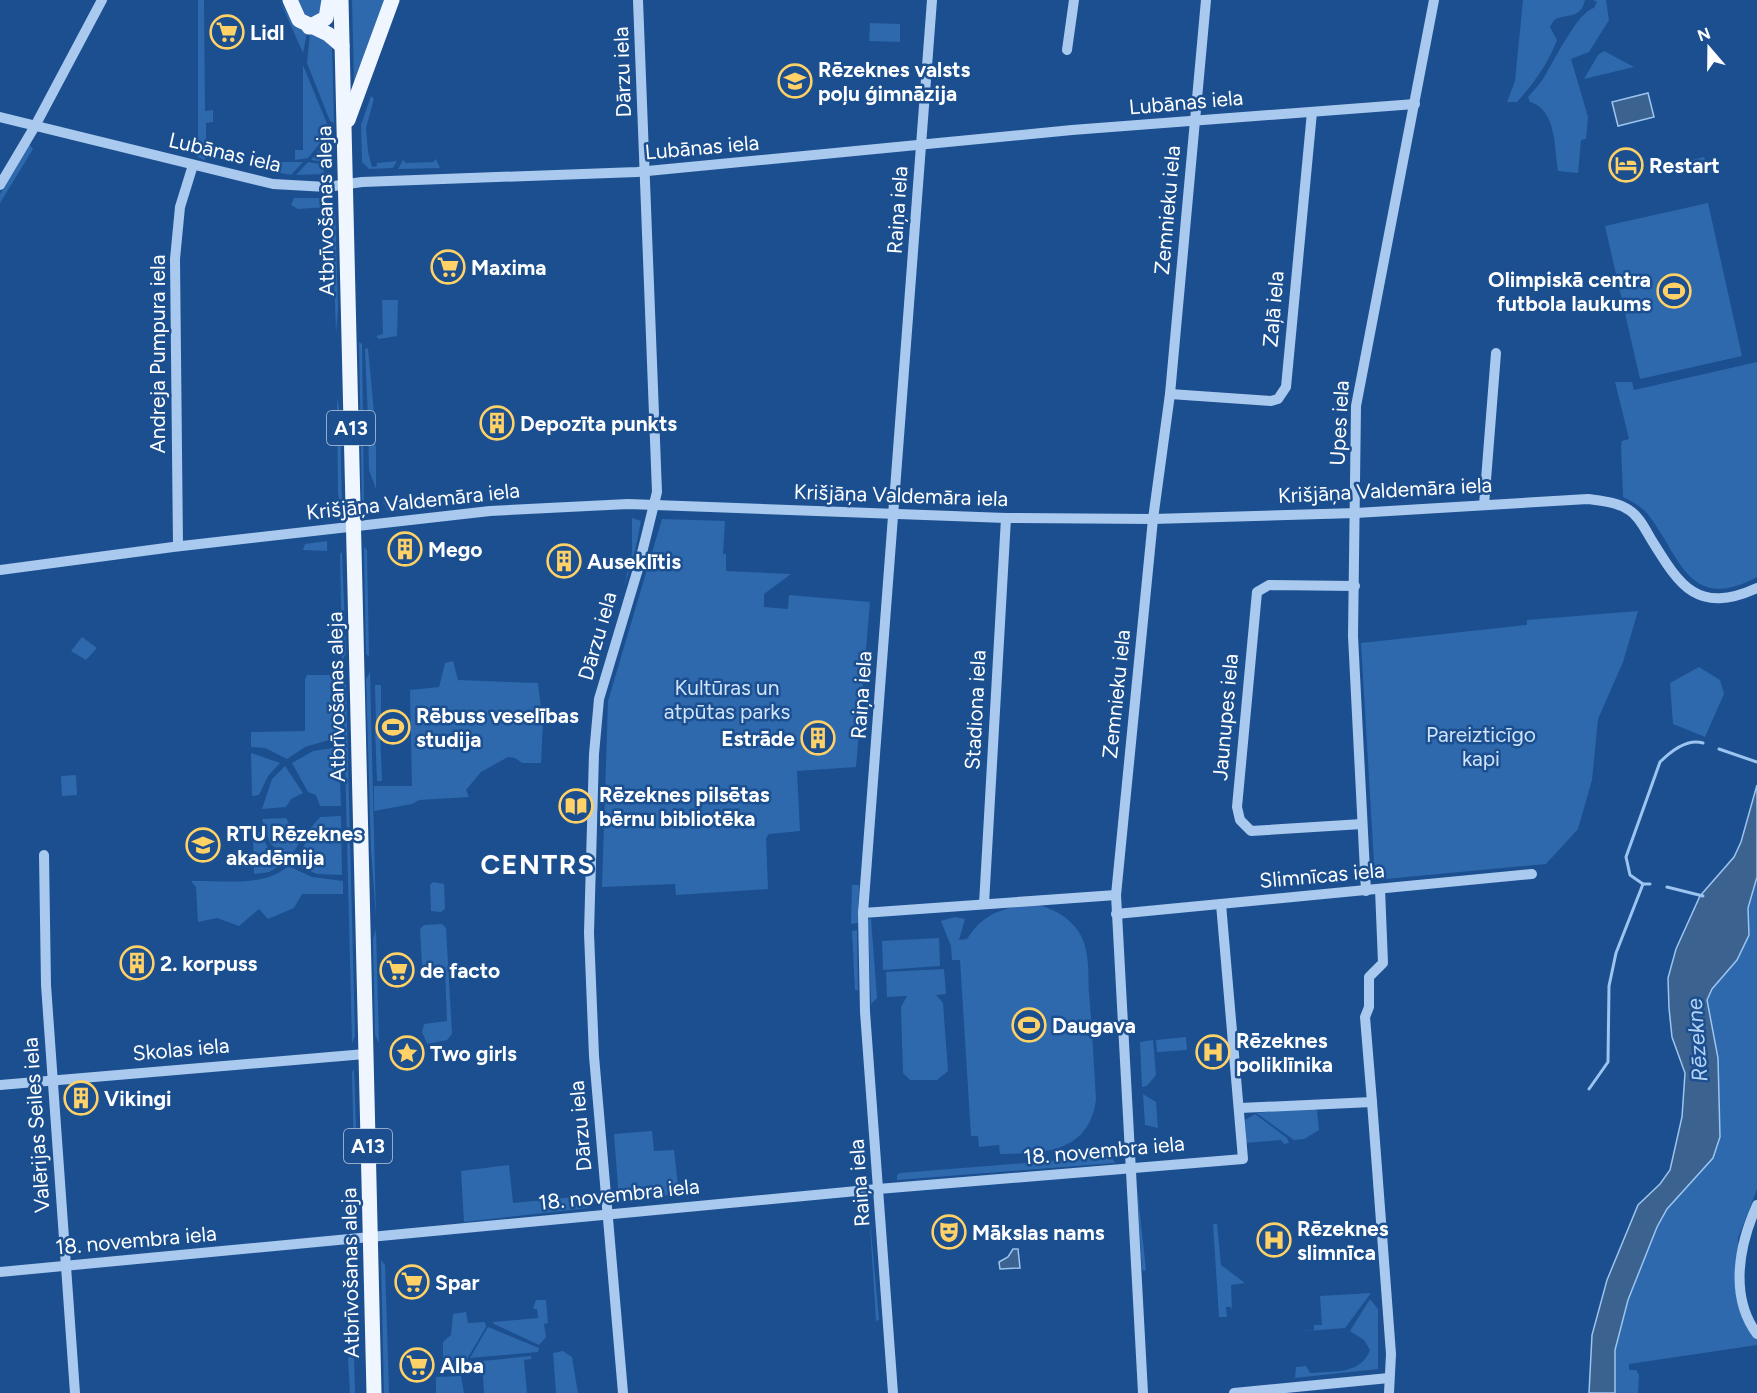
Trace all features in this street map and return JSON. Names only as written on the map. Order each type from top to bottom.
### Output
[{"type":"main road","points":[[290,0],[299,20],[309,27],[328,34],[342,46]]},
{"type":"main road","points":[[309,27],[326,18],[329,0]]},
{"type":"main road","name":"Atbrīvošanas aleja","points":[[341,0],[374,1393]]},
{"type":"main road","points":[[344,131],[392,0]]},
{"type":"street","points":[[0,185],[35,126],[102,0]]},
{"type":"street","name":"Dārzu iela","points":[[622,1393],[594,1056],[590,944],[594,754],[599,699],[654,506],[657,474],[638,0]]},
{"type":"street","name":"Raiņa iela","points":[[893,1393],[865,1001],[863,913],[932,0]]},
{"type":"street","points":[[1066,50],[1074,0]]},
{"type":"street","name":"Zemnieku iela","points":[[1143,1393],[1116,895],[1153,519],[1170,394],[1206,0]]},
{"type":"street","name":"Upes iela","points":[[1366,891],[1353,636],[1356,406],[1434,0]]},
{"type":"street","name":"Lubānas iela","points":[[0,117],[289,187],[645,172],[1065,130],[1414,104]]},
{"type":"street","name":"Zaļā iela","points":[[1170,394],[1271,401],[1283,394],[1286,387],[1312,111]]},
{"type":"street","name":"Andreja Pumpura iela","points":[[178,546],[175,259],[180,207],[193,165]]},
{"type":"street","points":[[1484,505],[1496,353]]},
{"type":"street","name":"Krišjāņa Valdemāra iela","points":[[0,570],[178,546],[490,511],[654,506],[1006,519],[1153,519],[1356,513],[1588,499],[1628,509],[1639,519],[1674,576],[1690,590],[1704,597],[1721,598],[1757,588]]},
{"type":"street","name":"Stadiona iela","points":[[984,904],[1006,519]]},
{"type":"street","name":"Jaunupes iela","points":[[1355,586],[1269,585],[1257,591],[1237,807],[1240,820],[1251,831],[1362,824]]},
{"type":"street","name":"Valērijas Seiles iela","points":[[44,855],[46,985],[75,1393]]},
{"type":"street","name":"Slimnīcas iela","points":[[1116,914],[1532,874]]},
{"type":"street","points":[[1380,889],[1383,963],[1369,977],[1369,1007],[1365,1017],[1391,1354],[1389,1393]]},
{"type":"street","points":[[863,913],[1116,895]]},
{"type":"street","points":[[1221,904],[1232,1055],[1240,1108],[1371,1102]]},
{"type":"street","name":"Skolas iela","points":[[0,1085],[365,1054]]},
{"type":"street","name":"18. novembra iela","points":[[0,1272],[878,1189],[1243,1158],[1240,1108]]},
{"type":"street","points":[[1757,1205],[1745,1232],[1739,1281],[1744,1310],[1757,1334]]},
{"type":"street","points":[[1234,1393],[1389,1378]]},
{"type":"green space","points":[[198,0],[204,0],[205,111],[213,110],[213,122],[206,123],[206,153],[210,155],[204,160],[198,157]]},
{"type":"green space","points":[[295,0],[325,0],[317,17],[305,18]]},
{"type":"green space","points":[[352,0],[386,0],[354,83]]},
{"type":"green space","points":[[1523,0],[1585,0],[1577,13],[1554,20],[1550,27],[1557,40],[1545,65],[1517,102],[1507,102],[1515,81]]},
{"type":"green space","points":[[1593,0],[1606,0],[1609,20],[1589,52],[1571,59],[1588,117],[1586,139],[1581,140],[1578,173],[1558,171],[1550,121],[1539,106],[1530,102],[1528,97],[1543,79],[1573,28],[1588,11],[1594,8],[1597,2]]},
{"type":"green space","points":[[280,1],[294,24],[307,33],[303,53]]},
{"type":"green space","points":[[870,23],[900,24],[900,42],[869,41]]},
{"type":"green space","points":[[310,33],[320,35],[332,48],[334,123],[330,121],[307,63]]},
{"type":"green space","points":[[1604,51],[1634,67],[1584,79],[1598,55]]},
{"type":"green space","points":[[303,65],[330,131],[308,158],[295,160],[295,150],[303,150]]},
{"type":"green space","points":[[371,96],[374,99],[366,128],[372,167],[377,166],[377,163],[397,161],[393,168],[369,169],[362,162],[361,125]]},
{"type":"green space","points":[[330,138],[330,163],[311,160],[328,139]]},
{"type":"green space","points":[[29,144],[33,149],[0,203],[0,194]]},
{"type":"green space","points":[[1704,157],[1711,172],[1708,175],[1671,168],[1672,165]]},
{"type":"green space","points":[[436,159],[440,168],[398,169],[403,160],[406,163],[433,162]]},
{"type":"green space","points":[[263,162],[302,163],[291,175],[261,169],[260,165]]},
{"type":"green space","points":[[308,162],[321,164],[325,174],[296,175]]},
{"type":"green space","points":[[294,198],[320,198],[328,207],[298,209],[291,205]]},
{"type":"green space","name":"Olimpiskā centra futbola laukums","points":[[1708,203],[1742,356],[1640,379],[1605,226]]},
{"type":"green space","points":[[335,208],[338,309],[336,333],[332,211]]},
{"type":"green space","points":[[382,300],[398,300],[397,336],[379,339],[376,336],[383,334]]},
{"type":"green space","points":[[359,342],[362,344],[364,505],[362,504]]},
{"type":"green space","points":[[368,348],[376,434],[368,419],[365,349]]},
{"type":"green space","points":[[1757,362],[1757,577],[1734,587],[1715,589],[1700,584],[1688,574],[1646,512],[1623,497],[1621,446],[1622,441],[1629,439],[1615,382],[1632,382],[1634,390]]},
{"type":"green space","points":[[337,398],[340,413],[342,506],[339,503],[338,491]]},
{"type":"green space","points":[[368,430],[376,446],[376,489],[369,470]]},
{"type":"green space","points":[[440,500],[444,506],[388,511],[383,502]]},
{"type":"green space","points":[[632,518],[641,521],[635,552],[624,587],[632,552]]},
{"type":"green space","name":"Kultūras un atpūtas parks","points":[[662,519],[725,521],[723,554],[726,554],[726,571],[791,574],[764,594],[764,607],[788,609],[789,595],[870,602],[856,767],[797,771],[800,831],[769,834],[766,838],[768,889],[676,895],[675,884],[602,887],[608,701]]},
{"type":"green space","points":[[327,541],[327,551],[303,550],[305,544]]},
{"type":"green space","points":[[364,547],[367,550],[369,657],[366,654]]},
{"type":"green space","points":[[342,552],[346,654],[342,660],[340,554]]},
{"type":"green space","name":"Pareizticīgo kapi","points":[[1638,611],[1623,662],[1598,719],[1592,780],[1578,829],[1546,864],[1375,880],[1361,643],[1527,625],[1527,620]]},
{"type":"green space","points":[[82,637],[97,648],[86,660],[71,651]]},
{"type":"green space","points":[[453,661],[458,680],[538,683],[543,724],[541,763],[522,763],[515,758],[508,757],[481,772],[466,790],[469,797],[419,800],[412,804],[374,811],[374,786],[412,786],[410,690],[439,687],[445,663]]},
{"type":"green space","points":[[1699,667],[1720,680],[1724,694],[1705,737],[1673,724],[1670,683]]},
{"type":"green space","points":[[370,672],[376,917],[371,849],[366,679]]},
{"type":"green space","points":[[307,675],[333,675],[337,681],[339,737],[305,747],[287,759],[265,748],[251,747],[251,732],[305,731],[305,679]]},
{"type":"green space","points":[[343,675],[346,684],[355,1036],[352,1044]]},
{"type":"green space","points":[[375,685],[381,685],[381,723],[376,724]]},
{"type":"green space","points":[[375,729],[380,729],[382,781],[377,781]]},
{"type":"green space","points":[[339,747],[341,806],[320,806],[316,795],[308,792],[292,763],[313,751]]},
{"type":"green space","points":[[251,753],[280,763],[268,776],[259,795],[252,796]]},
{"type":"green space","points":[[285,766],[303,793],[291,799],[286,807],[262,809],[272,779]]},
{"type":"green space","points":[[76,775],[77,795],[62,796],[61,776]]},
{"type":"green space","points":[[341,816],[342,875],[317,874],[291,863],[304,846],[310,829],[320,817]]},
{"type":"green space","points":[[286,818],[291,827],[304,830],[297,847],[287,860],[270,843],[262,819]]},
{"type":"green space","points":[[1757,820],[1757,1189],[1738,1238],[1744,1310],[1757,1328],[1757,1345],[1629,1364],[1629,1370],[1636,1370],[1639,1375],[1638,1393],[1615,1393],[1615,1350],[1628,1300],[1641,1223],[1681,1174],[1691,1006]]},
{"type":"green space","points":[[253,832],[260,832],[269,850],[283,864],[269,872],[254,874]]},
{"type":"green space","points":[[288,866],[312,877],[343,881],[343,894],[302,894],[294,908],[268,919],[259,909],[239,926],[217,918],[198,922],[196,887],[191,881],[255,880],[278,873]]},
{"type":"green space","points":[[433,882],[444,884],[445,909],[441,912],[431,911],[430,885]]},
{"type":"green space","points":[[852,885],[859,885],[858,923],[851,924]]},
{"type":"green space","name":"Daugava","points":[[1035,904],[1055,911],[1067,919],[1076,928],[1083,941],[1088,963],[1096,1100],[1091,1118],[1084,1131],[1073,1141],[1047,1151],[1000,1154],[999,1145],[979,1147],[978,1136],[971,1136],[960,960],[952,960],[951,946],[941,921],[955,917],[965,919],[959,940],[967,939],[981,923],[996,912]]},
{"type":"green space","points":[[871,918],[877,998],[871,1004],[868,920]]},
{"type":"green space","points":[[442,924],[446,928],[452,1034],[447,1040],[427,1044],[422,1032],[424,1024],[447,1021],[445,967],[422,966],[420,929],[424,925]]},
{"type":"green space","points":[[376,929],[379,1043],[375,1035],[373,939]]},
{"type":"green space","points":[[857,930],[858,990],[855,990],[852,931]]},
{"type":"green space","points":[[939,938],[940,966],[883,970],[882,941]]},
{"type":"green space","points":[[944,969],[946,994],[936,995],[943,1003],[948,1071],[937,1080],[910,1080],[903,1073],[901,1007],[907,996],[887,997],[886,972]]},
{"type":"green space","points":[[1186,1037],[1187,1050],[1157,1052],[1156,1040]]},
{"type":"green space","points":[[1153,1040],[1156,1075],[1147,1086],[1142,1087],[1140,1042]]},
{"type":"green space","points":[[354,1069],[357,1152],[354,1159],[352,1072]]},
{"type":"green space","points":[[1143,1094],[1156,1102],[1158,1128],[1145,1125]]},
{"type":"green space","points":[[1313,1107],[1317,1111],[1319,1130],[1304,1139],[1294,1140],[1256,1113]]},
{"type":"green space","points":[[1255,1114],[1287,1138],[1289,1143],[1284,1144],[1281,1140],[1246,1143],[1245,1120]]},
{"type":"green space","points":[[652,1131],[654,1151],[674,1150],[679,1194],[619,1200],[614,1134]]},
{"type":"green space","points":[[1111,1156],[1115,1163],[897,1180],[897,1175],[900,1173]]},
{"type":"green space","points":[[509,1165],[513,1203],[585,1196],[588,1208],[464,1222],[461,1171]]},
{"type":"green space","points":[[1137,1186],[1146,1270],[1144,1271],[1142,1269]]},
{"type":"green space","points":[[869,1209],[879,1320],[876,1321]]},
{"type":"green space","points":[[1213,1224],[1217,1224],[1221,1265],[1245,1283],[1231,1285],[1232,1310],[1231,1307],[1226,1307],[1227,1317],[1219,1317]]},
{"type":"green space","points":[[381,1260],[385,1265],[389,1393],[384,1393]]},
{"type":"green space","points":[[1371,1293],[1345,1328],[1294,1332],[1314,1330],[1314,1325],[1322,1325],[1320,1296]]},
{"type":"green space","points":[[1370,1299],[1378,1309],[1378,1369],[1295,1378],[1296,1367],[1306,1366],[1310,1373],[1345,1370],[1360,1364],[1366,1358],[1370,1350],[1364,1340],[1350,1331]]},
{"type":"green space","points":[[536,1300],[546,1300],[548,1323],[544,1324],[546,1337],[539,1345],[494,1324],[493,1322],[538,1318],[537,1309],[533,1309]]},
{"type":"green space","points":[[466,1312],[468,1323],[485,1322],[486,1327],[467,1359],[443,1361],[443,1342],[451,1335],[453,1314]]},
{"type":"green space","points":[[488,1327],[539,1348],[538,1352],[470,1358]]},
{"type":"green space","points":[[563,1351],[572,1357],[578,1393],[556,1393],[553,1353]]},
{"type":"green space","points":[[354,1354],[355,1393],[350,1393],[348,1358]]},
{"type":"green space","points":[[531,1356],[531,1359],[524,1360],[527,1393],[484,1393],[482,1361]]},
{"type":"green space","points":[[461,1376],[464,1393],[436,1393],[436,1377]]},
{"type":"water","points":[[1648,93],[1654,117],[1618,126],[1612,102]]},
{"type":"water","name":"Rēzekne","points":[[1757,785],[1757,877],[1748,908],[1749,935],[1737,960],[1712,989],[1707,1000],[1718,1058],[1720,1137],[1713,1158],[1667,1209],[1657,1227],[1628,1300],[1615,1350],[1615,1393],[1589,1393],[1592,1335],[1607,1280],[1638,1205],[1660,1184],[1670,1170],[1682,1117],[1685,1073],[1672,1037],[1669,1008],[1668,978],[1676,949],[1700,896],[1734,857],[1741,842]]},
{"type":"water","points":[[1013,1249],[1018,1249],[1020,1268],[1000,1269],[999,1262],[1008,1257]]},
{"type":"waterway","points":[[1650,884],[1643,884],[1630,875],[1626,857],[1660,762],[1685,744],[1703,743]]},
{"type":"waterway","points":[[1719,749],[1757,762]]},
{"type":"waterway","points":[[1589,1089],[1608,1062],[1609,986],[1616,953],[1643,884]]},
{"type":"waterway","points":[[1667,887],[1703,896]]},
{"type":"place","name":"Lidl","points":[[227,32]]},
{"type":"place","name":"Rēzeknes valsts poļu ģimnāzija","points":[[795,81]]},
{"type":"place","name":"Restart","points":[[1626,165]]},
{"type":"place","name":"Maxima","points":[[448,267]]},
{"type":"place","name":"Olimpiskā centra futbola laukums","points":[[1674,291]]},
{"type":"place","name":"Depozīta punkts","points":[[497,423]]},
{"type":"place","name":"Mego","points":[[405,549]]},
{"type":"place","name":"Auseklītis","points":[[564,561]]},
{"type":"place","name":"Rēbuss veselības studija","points":[[393,727]]},
{"type":"place","name":"Estrāde","points":[[818,738]]},
{"type":"place","name":"Rēzeknes pilsētas bērnu bibliotēka","points":[[576,806]]},
{"type":"place","name":"RTU Rēzeknes akadēmija","points":[[203,845]]},
{"type":"place","name":"2. korpuss","points":[[137,963]]},
{"type":"place","name":"de facto","points":[[397,970]]},
{"type":"place","name":"Daugava","points":[[1029,1025]]},
{"type":"place","name":"Rēzeknes poliklīnika","points":[[1213,1052]]},
{"type":"place","name":"Two girls","points":[[407,1053]]},
{"type":"place","name":"Vikingi","points":[[81,1098]]},
{"type":"place","name":"Mākslas nams","points":[[949,1232]]},
{"type":"place","name":"Rēzeknes slimnīca","points":[[1274,1240]]},
{"type":"place","name":"Spar","points":[[412,1282]]},
{"type":"place","name":"Alba","points":[[417,1365]]},
{"type":"district","name":"CENTRS","points":[[538,864]]}]
